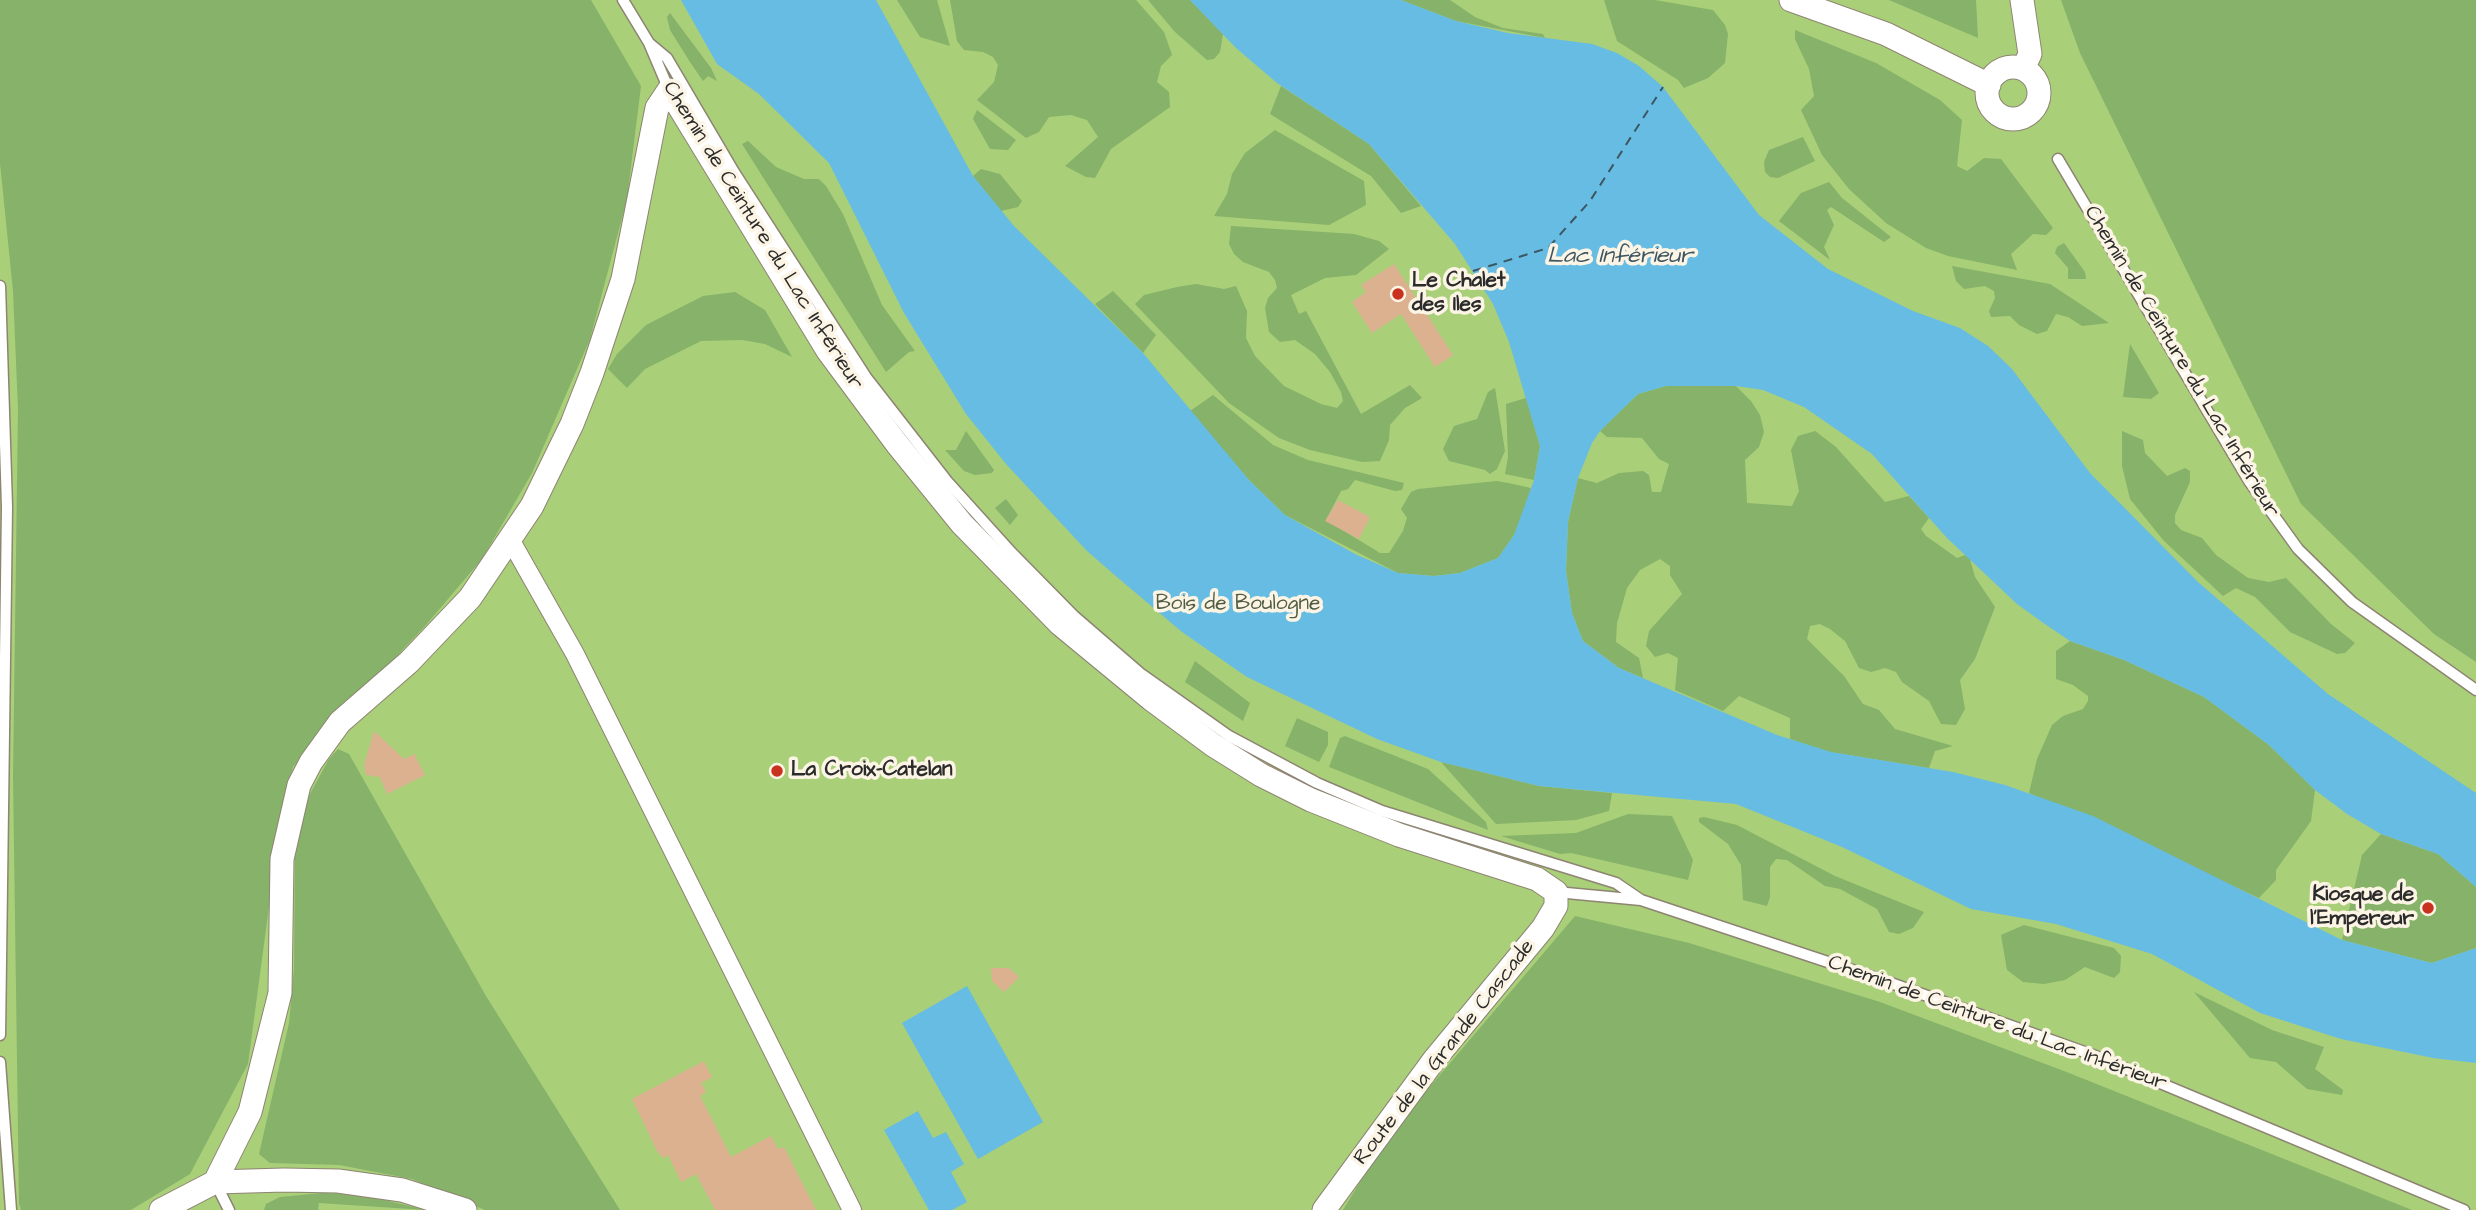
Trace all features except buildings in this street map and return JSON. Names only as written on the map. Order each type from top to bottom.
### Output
[{"type":"street","points":[[1791,0],[1886,34],[1989,85]]},
{"type":"street","points":[[2022,0],[2030,54],[2023,69]]},
{"type":"street","points":[[2010,67],[2023,69],[2038,84],[2039,96],[2033,110],[2024,117],[2013,119],[1999,115],[1989,103],[1989,85],[2000,71],[2010,67]]},
{"type":"street","points":[[215,1182],[250,1112],[280,993],[282,859],[299,785],[340,722],[409,662],[470,598],[511,541],[549,473],[592,373],[623,279],[657,108],[669,90]]},
{"type":"street","name":"Chemin de Ceinture du Lac Inférieur","points":[[669,90],[835,361],[897,444],[962,524],[1060,624],[1108,666],[1193,730],[1261,775],[1336,810],[1399,835],[1537,879],[1556,892]]},
{"type":"street","points":[[511,541],[575,654],[852,1210]]},
{"type":"street","name":"Route de la Grande Cascade","points":[[1324,1210],[1434,1059],[1543,928],[1556,906],[1556,892]]},
{"type":"street","points":[[161,1210],[215,1182],[338,1181],[402,1190],[465,1210]]},
{"type":"lane","name":"Chemin de Ceinture du Lac Inférieur","points":[[623,0],[649,43],[669,90]]},
{"type":"lane","name":"Chemin de Ceinture du Lac Inférieur","points":[[649,43],[667,58],[734,172],[866,377],[947,481],[1012,554],[1074,616],[1140,673],[1229,736],[1317,783],[1382,811],[1615,883],[1641,900]]},
{"type":"lane","name":"Chemin de Ceinture du Lac Inférieur","points":[[2058,159],[2249,481],[2298,549],[2352,602],[2476,690]]},
{"type":"lane","points":[[0,286],[7,507],[0,1035]]},
{"type":"lane","name":"Chemin de Ceinture du Lac Inférieur","points":[[1556,892],[1641,900],[2093,1055],[2464,1210]]},
{"type":"lane","points":[[0,1062],[11,1210]]},
{"type":"lane","points":[[215,1182],[229,1210]]},
{"type":"green space","name":"Bois de Boulogne","points":[[0,0],[2476,0],[2476,1210],[0,1210]]},
{"type":"green space","points":[[0,0],[591,0],[641,86],[627,199],[590,339],[532,473],[482,559],[425,626],[293,767],[280,824],[248,1064],[190,1174],[131,1210],[21,1210],[19,1203],[13,776],[18,409],[13,291],[0,163]]},
{"type":"green space","points":[[897,0],[937,0],[950,46],[920,37]]},
{"type":"green space","points":[[950,0],[1136,0],[1164,32],[1172,55],[1161,66],[1157,82],[1169,92],[1170,107],[1111,149],[1095,178],[1086,177],[1065,166],[1098,137],[1087,120],[1071,115],[1049,117],[1039,132],[1026,138],[977,100],[994,82],[998,65],[993,57],[983,52],[964,50],[957,41]]},
{"type":"green space","points":[[1148,0],[1190,0],[1223,34],[1220,52],[1214,59],[1207,60],[1175,32]]},
{"type":"green space","points":[[1401,0],[1450,0],[1475,17],[1503,28],[1543,34],[1545,38],[1456,21]]},
{"type":"green space","points":[[1604,0],[1655,0],[1713,10],[1725,25],[1728,34],[1725,63],[1708,78],[1684,88],[1678,80],[1617,41]]},
{"type":"green space","points":[[1889,0],[1976,0],[1978,38]]},
{"type":"green space","points":[[2061,0],[2476,0],[2476,662],[2434,634],[2301,504],[2080,53]]},
{"type":"green space","points":[[670,13],[711,68],[717,81],[708,76],[703,81],[670,30],[667,17]]},
{"type":"green space","points":[[1795,30],[1876,63],[1940,100],[1962,120],[1957,166],[1967,171],[1984,158],[2001,159],[2053,228],[2046,235],[2033,234],[2011,254],[2017,270],[1948,256],[1926,248],[1886,223],[1849,189],[1822,155],[1801,110],[1814,96],[1809,69],[1795,39]]},
{"type":"green space","points":[[1281,86],[1369,144],[1421,206],[1401,213],[1371,176],[1270,114]]},
{"type":"green space","points":[[977,110],[1016,140],[1008,150],[990,149],[973,119]]},
{"type":"green space","points":[[1275,130],[1364,181],[1366,205],[1329,225],[1214,216],[1227,194],[1232,174],[1245,153]]},
{"type":"green space","points":[[1803,137],[1815,161],[1778,178],[1770,177],[1765,172],[1764,162],[1769,150]]},
{"type":"green space","points":[[748,141],[776,167],[804,179],[819,179],[843,214],[882,305],[915,351],[909,352],[886,372],[742,144]]},
{"type":"green space","points":[[981,169],[1000,174],[1022,201],[1018,207],[1001,211],[973,176]]},
{"type":"green space","points":[[1829,182],[1842,198],[1891,237],[1884,242],[1831,207],[1827,210],[1834,225],[1824,247],[1830,260],[1779,221],[1801,193]]},
{"type":"green space","points":[[1231,226],[1354,234],[1379,241],[1389,249],[1356,275],[1325,278],[1291,295],[1299,314],[1306,311],[1361,414],[1410,385],[1422,398],[1405,408],[1390,425],[1389,440],[1380,461],[1362,462],[1310,450],[1279,438],[1229,403],[1135,304],[1144,295],[1177,287],[1196,284],[1224,289],[1236,286],[1247,311],[1246,338],[1255,356],[1284,386],[1321,404],[1337,408],[1343,401],[1341,392],[1330,372],[1315,354],[1295,340],[1280,342],[1269,332],[1265,308],[1268,298],[1277,288],[1275,280],[1269,272],[1243,262],[1234,254],[1229,244]]},
{"type":"green space","points":[[2064,243],[2085,272],[2086,279],[2068,279],[2068,268],[2055,253],[2057,247]]},
{"type":"green space","points":[[1952,266],[2050,284],[2109,323],[2082,326],[2068,317],[2056,314],[2047,331],[2037,334],[2019,325],[2010,316],[1991,317],[1989,311],[1995,298],[1994,291],[1985,286],[1964,289],[1956,281]]},
{"type":"green space","points":[[1113,291],[1156,335],[1143,353],[1095,304]]},
{"type":"green space","points":[[735,292],[765,310],[792,357],[765,344],[742,340],[701,341],[645,369],[627,388],[608,369],[617,354],[646,325],[703,296]]},
{"type":"green space","points":[[2130,344],[2159,393],[2151,399],[2123,397]]},
{"type":"green space","points":[[1666,386],[1736,386],[1751,401],[1760,415],[1764,432],[1759,447],[1745,460],[1747,503],[1792,506],[1799,491],[1791,450],[1798,436],[1815,431],[1836,447],[1885,502],[1909,496],[1929,518],[1921,529],[1926,536],[1957,558],[1965,555],[1970,559],[1975,577],[1995,607],[1975,659],[1960,680],[1965,709],[1956,725],[1941,724],[1929,701],[1902,682],[1896,672],[1885,668],[1871,672],[1859,668],[1845,641],[1830,629],[1820,624],[1810,626],[1807,639],[1844,676],[1863,704],[1879,710],[1895,729],[1953,746],[1935,751],[1929,768],[1830,752],[1790,739],[1790,718],[1739,696],[1723,711],[1675,690],[1678,658],[1668,653],[1655,657],[1646,646],[1649,631],[1682,594],[1670,575],[1670,566],[1660,559],[1640,570],[1627,588],[1617,623],[1616,642],[1639,658],[1643,678],[1619,668],[1583,641],[1572,613],[1566,571],[1568,522],[1578,478],[1597,483],[1619,473],[1643,471],[1649,475],[1652,492],[1661,492],[1669,464],[1659,459],[1642,438],[1607,437],[1600,431],[1638,394]]},
{"type":"green space","points":[[1495,388],[1505,451],[1497,469],[1490,474],[1485,470],[1449,461],[1443,449],[1454,426],[1477,419],[1488,392]]},
{"type":"green space","points":[[1213,395],[1273,445],[1308,460],[1404,483],[1402,490],[1395,491],[1355,480],[1348,489],[1341,491],[1326,520],[1380,553],[1389,553],[1403,531],[1407,518],[1401,509],[1411,492],[1418,489],[1497,481],[1508,483],[1531,488],[1525,510],[1514,535],[1498,558],[1460,573],[1434,576],[1398,573],[1285,515],[1249,480],[1190,411]]},
{"type":"green space","points":[[1526,398],[1540,446],[1534,480],[1505,474],[1508,457],[1506,404]]},
{"type":"green space","points":[[966,431],[994,470],[992,473],[975,475],[964,471],[945,450],[956,450]]},
{"type":"green space","points":[[2122,431],[2143,440],[2145,453],[2167,476],[2185,468],[2190,471],[2190,482],[2175,515],[2175,523],[2181,530],[2202,538],[2216,555],[2248,578],[2269,582],[2286,578],[2331,624],[2355,643],[2345,653],[2337,654],[2290,632],[2255,597],[2236,588],[2223,596],[2164,541],[2130,499],[2122,466]]},
{"type":"green space","points":[[1006,499],[1018,515],[1010,525],[995,508]]},
{"type":"green space","points":[[2070,641],[2124,660],[2204,697],[2269,745],[2315,790],[2311,821],[2276,870],[2276,880],[2259,898],[2029,793],[2037,759],[2052,725],[2063,716],[2083,709],[2088,701],[2088,696],[2073,685],[2056,679],[2056,651]]},
{"type":"green space","points":[[1195,661],[1250,703],[1243,721],[1185,682]]},
{"type":"green space","points":[[1297,718],[1328,732],[1328,745],[1319,762],[1285,746]]},
{"type":"green space","points":[[1345,736],[1428,769],[1486,822],[1488,830],[1329,767],[1340,738]]},
{"type":"green space","points":[[338,749],[349,754],[486,996],[620,1210],[485,1210],[412,1179],[339,1165],[270,1163],[259,1154],[289,1023],[294,969],[295,843],[305,803],[329,759]]},
{"type":"green space","points":[[1441,762],[1539,786],[1612,793],[1609,811],[1576,820],[1496,824]]},
{"type":"green space","points":[[1628,814],[1672,816],[1693,860],[1688,880],[1571,853],[1560,854],[1501,836],[1576,833]]},
{"type":"green space","points":[[1699,818],[1737,825],[1835,876],[1924,912],[1913,928],[1899,934],[1889,932],[1877,909],[1840,889],[1825,886],[1787,860],[1776,859],[1770,867],[1770,897],[1767,906],[1743,900],[1741,865],[1728,844],[1699,822]]},
{"type":"green space","points":[[2381,834],[2438,854],[2476,887],[2476,948],[2432,963],[2342,940],[2362,855]]},
{"type":"green space","points":[[1575,916],[1689,943],[1880,1002],[2064,1071],[2412,1210],[1343,1210],[1388,1136]]},
{"type":"green space","points":[[2024,925],[2114,948],[2121,956],[2120,972],[2114,978],[2085,967],[2065,980],[2044,984],[2023,982],[2007,970],[2001,935]]},
{"type":"green space","points":[[2194,992],[2272,1030],[2324,1047],[2315,1069],[2343,1090],[2342,1095],[2307,1089],[2276,1062],[2250,1058]]},
{"type":"green space","points":[[322,1193],[359,1194],[426,1210],[319,1203],[318,1210],[264,1210],[266,1204],[280,1197]]},
{"type":"water","name":"Lac Inférieur","points":[[681,0],[876,0],[973,176],[1014,226],[1143,353],[1249,480],[1285,515],[1355,554],[1398,573],[1434,576],[1460,573],[1498,558],[1514,535],[1534,480],[1540,446],[1509,342],[1493,304],[1455,244],[1369,144],[1277,83],[1236,48],[1190,0],[1401,0],[1456,21],[1508,33],[1592,44],[1617,53],[1639,66],[1663,87],[1759,215],[1828,269],[1913,311],[1960,328],[1988,346],[2012,369],[2090,473],[2198,582],[2328,694],[2476,793],[2476,887],[2438,854],[2381,834],[2347,814],[2315,790],[2269,745],[2204,697],[2124,660],[2070,641],[2042,622],[2017,604],[1947,538],[1872,454],[1804,407],[1763,390],[1736,386],[1666,386],[1638,394],[1600,431],[1592,443],[1578,478],[1568,522],[1566,571],[1572,613],[1583,641],[1619,668],[1777,735],[1831,752],[1953,772],[2005,785],[2093,816],[2342,940],[2432,963],[2476,948],[2476,1063],[2433,1058],[2341,1039],[2260,1013],[2152,954],[2056,924],[1971,909],[1842,847],[1736,804],[1539,786],[1441,762],[1377,739],[1247,677],[1182,632],[1087,551],[1006,464],[966,414],[904,313],[829,163],[759,94],[717,64]]},
{"type":"water","points":[[967,986],[1043,1122],[978,1159],[902,1023]]},
{"type":"water","points":[[918,1111],[933,1138],[946,1132],[964,1164],[951,1172],[967,1202],[952,1210],[929,1210],[884,1130]]},
{"type":"ferry route","points":[[1473,271],[1548,248],[1590,201],[1663,87]]},
{"type":"place","name":"Le Chalet des Iles","points":[[1398,294]]},
{"type":"place","name":"La Croix-Catelan","points":[[777,771]]},
{"type":"place","name":"Kiosque de l'Empereur","points":[[2428,908]]}]
